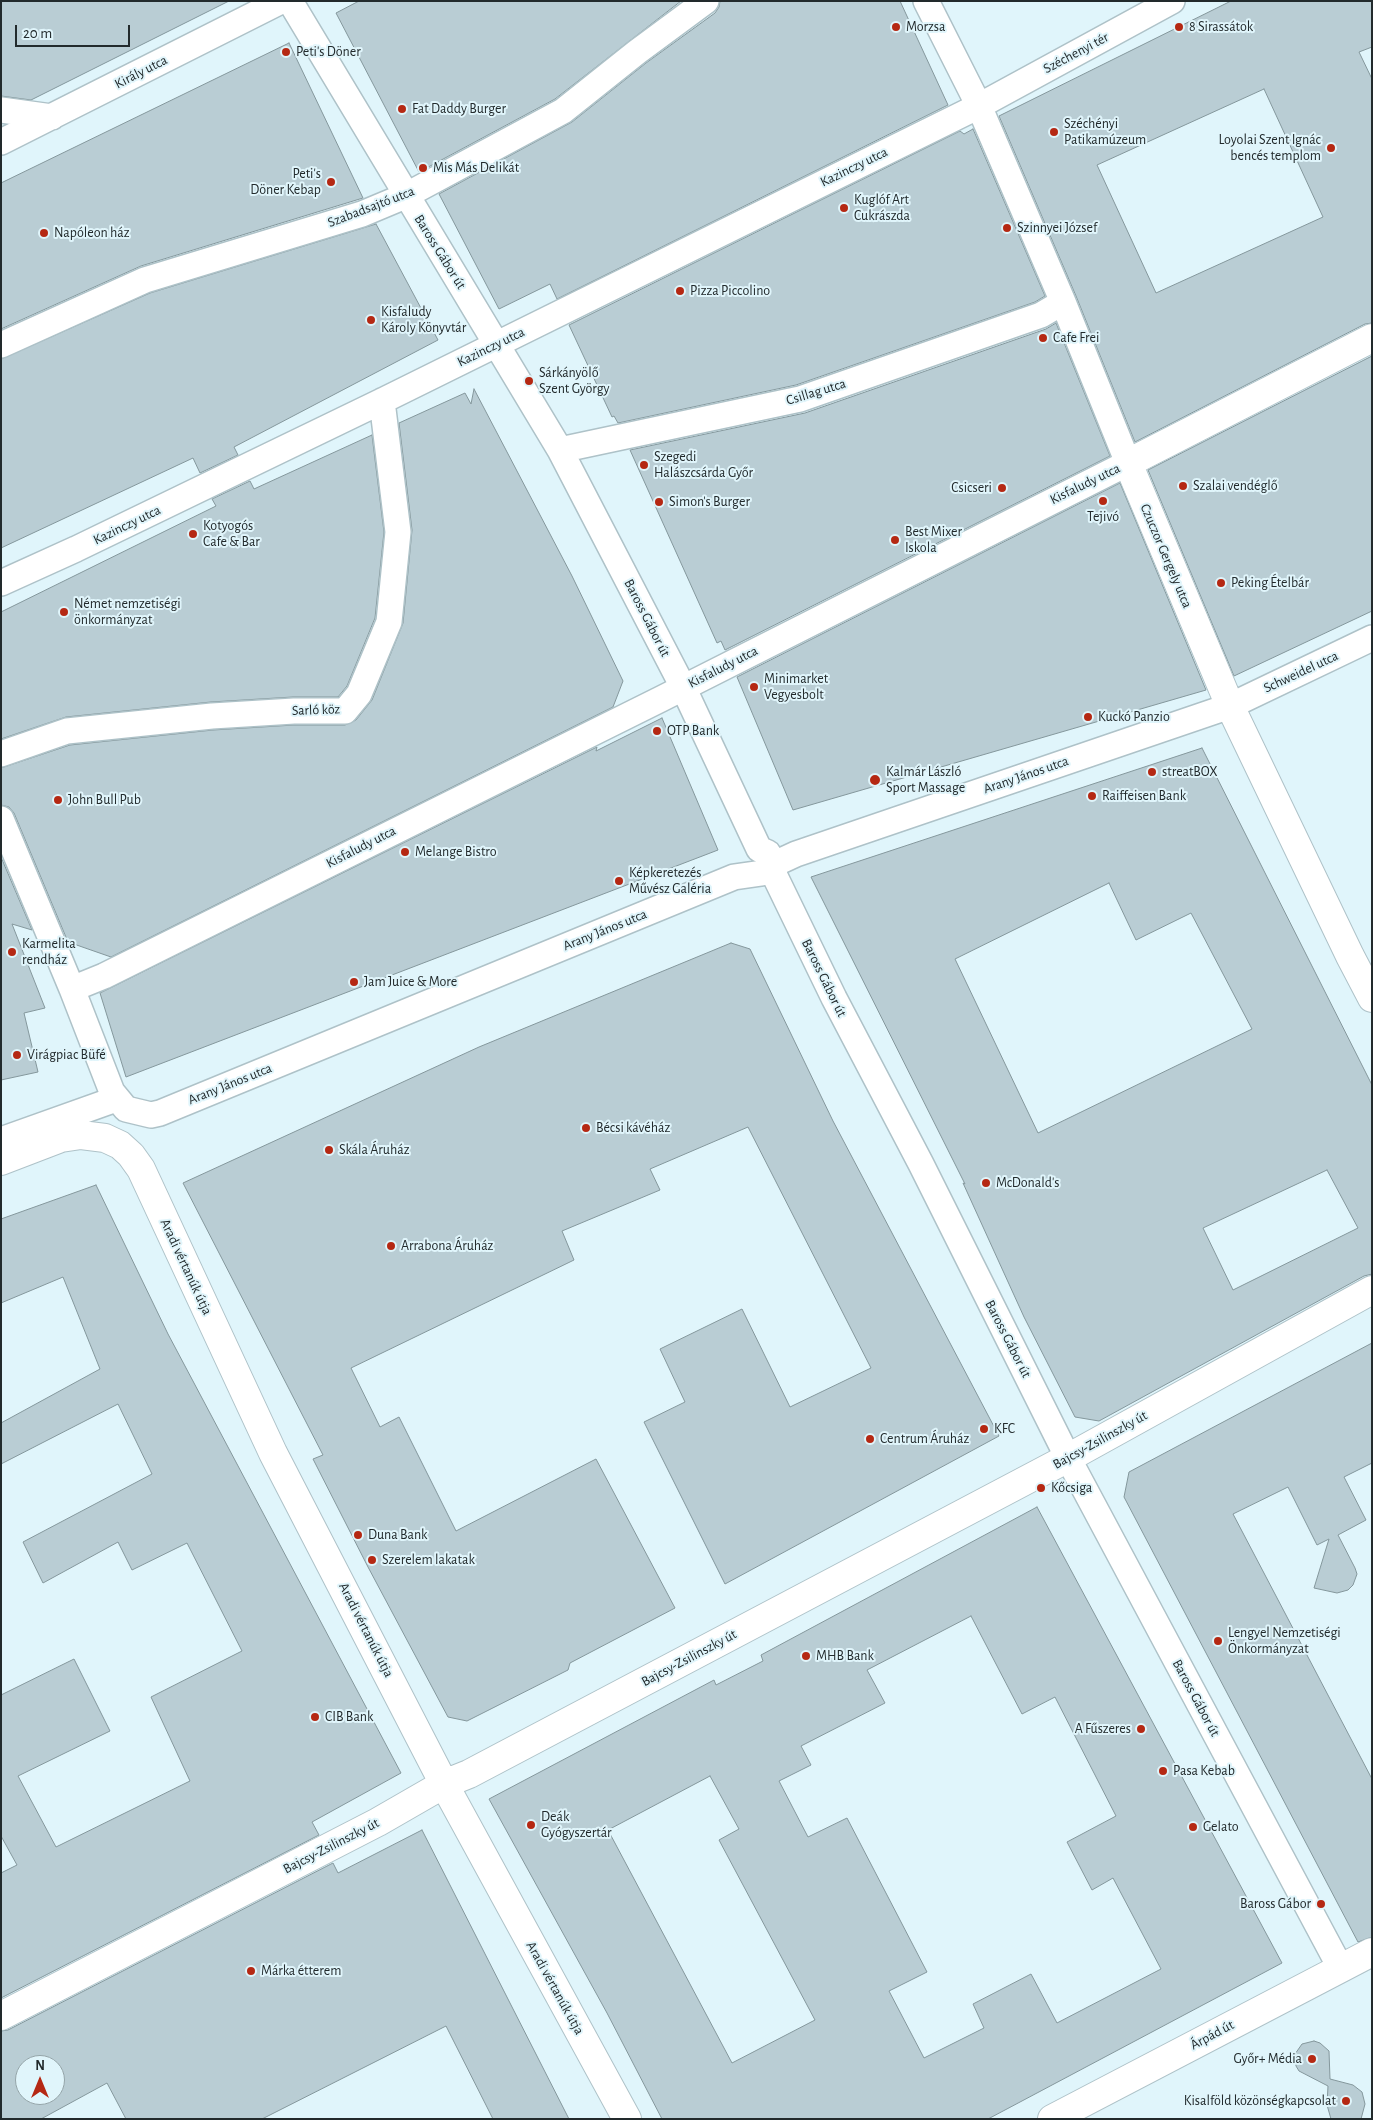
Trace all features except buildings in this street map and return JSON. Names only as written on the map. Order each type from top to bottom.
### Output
[{"type":"street","name":"Király utca","points":[[1,142],[282,1]]},
{"type":"street","name":"Baross Gábor út","points":[[290,1],[560,450],[682,687],[759,849],[766,851],[770,857],[770,866],[834,998],[921,1164],[1068,1458],[1340,1969]]},
{"type":"street","name":"Szabadsajtó utca","points":[[1,345],[145,280],[362,214],[406,196],[563,111],[637,52],[706,1]]},
{"type":"street","name":"Czuczor Gergely utca","points":[[926,1],[979,106],[1063,302],[1230,706],[1372,998]]},
{"type":"street","name":"Széchenyi tér","points":[[979,106],[1172,1]]},
{"type":"street","name":"Kazinczy utca","points":[[1,583],[76,549],[382,401],[979,106]]},
{"type":"street","points":[[1,110],[52,117]]},
{"type":"street","name":"Csillag utca","points":[[560,450],[800,399],[1040,315],[1063,302]]},
{"type":"street","name":"Kisfaludy utca","points":[[72,989],[122,967],[682,687],[1372,338]]},
{"type":"street","name":"Sarló köz","points":[[1,754],[67,731],[212,716],[294,711],[345,711],[359,694],[389,622],[398,532],[382,401]]},
{"type":"street","name":"Schweidel utca","points":[[1230,706],[1372,638]]},
{"type":"street","name":"Arany János utca","points":[[121,1104],[150,1115],[160,1113],[734,878],[762,873],[770,866],[796,854],[1230,706]]},
{"type":"street","points":[[1,819],[121,1104],[1,1140]]},
{"type":"street","name":"Aradi vértanúk útja","points":[[1,1161],[66,1137],[91,1135],[112,1141],[126,1150],[141,1168],[274,1453],[444,1784],[627,2119]]},
{"type":"street","name":"Bajcsy-Zsilinszky út","points":[[1,2016],[369,1826],[444,1784],[477,1770],[1068,1458],[1372,1290]]},
{"type":"street","name":"Árpád út","points":[[1052,2119],[1372,1952]]},
{"type":"place","name":"Morzsa","points":[[896,27]]},
{"type":"place","name":"8 Sirassátok","points":[[1179,27]]},
{"type":"place","name":"Peti's Döner","points":[[286,52]]},
{"type":"place","name":"Fat Daddy Burger","points":[[402,109]]},
{"type":"place","name":"Széchényi Patikamúzeum","points":[[1054,132]]},
{"type":"place","name":"Loyolai Szent Ignác bencés templom","points":[[1331,148]]},
{"type":"place","name":"Mis Más Delikát","points":[[423,168]]},
{"type":"place","name":"Peti's Döner Kebap","points":[[331,182]]},
{"type":"place","name":"Kuglóf Art Cukrászda","points":[[844,208]]},
{"type":"place","name":"Szinnyei József","points":[[1007,228]]},
{"type":"place","name":"Napóleon ház","points":[[44,233]]},
{"type":"place","name":"Pizza Piccolino","points":[[680,291]]},
{"type":"place","name":"Kisfaludy Károly Könyvtár","points":[[371,320]]},
{"type":"place","name":"Cafe Frei","points":[[1043,338]]},
{"type":"place","name":"Sárkányölő Szent György","points":[[529,381]]},
{"type":"place","name":"Szegedi Halászcsárda Győr","points":[[644,465]]},
{"type":"place","name":"Szalai vendéglő","points":[[1183,486]]},
{"type":"place","name":"Csicseri","points":[[1002,488]]},
{"type":"place","name":"Tejivó","points":[[1103,501]]},
{"type":"place","name":"Simon's Burger","points":[[659,502]]},
{"type":"place","name":"Kotyogós Cafe & Bar","points":[[193,534]]},
{"type":"place","name":"Best Mixer Iskola","points":[[895,540]]},
{"type":"place","name":"Peking Ételbár","points":[[1221,583]]},
{"type":"place","name":"Német nemzetiségi önkormányzat","points":[[64,612]]},
{"type":"place","name":"Minimarket Vegyesbolt","points":[[754,687]]},
{"type":"place","name":"Kuckó Panzio","points":[[1088,717]]},
{"type":"place","name":"OTP Bank","points":[[657,731]]},
{"type":"place","name":"streatBOX","points":[[1152,772]]},
{"type":"place","name":"Kalmár László Sport Massage","points":[[875,780]]},
{"type":"place","name":"Raiffeisen Bank","points":[[1092,796]]},
{"type":"place","name":"John Bull Pub","points":[[58,800]]},
{"type":"place","name":"Melange Bistro","points":[[405,852]]},
{"type":"place","name":"Képkeretezés Művész Galéria","points":[[619,881]]},
{"type":"place","name":"Karmelita rendház","points":[[12,952]]},
{"type":"place","name":"Jam Juice & More","points":[[354,982]]},
{"type":"place","name":"Virágpiac Büfé","points":[[17,1055]]},
{"type":"place","name":"Bécsi kávéház","points":[[586,1128]]},
{"type":"place","name":"Skála Áruház","points":[[329,1150]]},
{"type":"place","name":"McDonald's","points":[[986,1183]]},
{"type":"place","name":"Arrabona Áruház","points":[[391,1246]]},
{"type":"place","name":"KFC","points":[[984,1429]]},
{"type":"place","name":"Centrum Áruház","points":[[870,1439]]},
{"type":"place","name":"Kőcsiga","points":[[1041,1488]]},
{"type":"place","name":"Duna Bank","points":[[358,1535]]},
{"type":"place","name":"Szerelem lakatak","points":[[372,1560]]},
{"type":"place","name":"Lengyel Nemzetiségi Önkormányzat","points":[[1218,1641]]},
{"type":"place","name":"MHB Bank","points":[[806,1656]]},
{"type":"place","name":"CIB Bank","points":[[315,1717]]},
{"type":"place","name":"A Fűszeres","points":[[1141,1729]]},
{"type":"place","name":"Pasa Kebab","points":[[1163,1771]]},
{"type":"place","name":"Deák Gyógyszertár","points":[[531,1825]]},
{"type":"place","name":"Gelato","points":[[1193,1827]]},
{"type":"place","name":"Baross Gábor","points":[[1321,1904]]},
{"type":"place","name":"Márka étterem","points":[[251,1971]]},
{"type":"place","name":"Győr+ Média","points":[[1312,2059]]},
{"type":"place","name":"Kisalföld közönségkapcsolat","points":[[1346,2101]]}]
